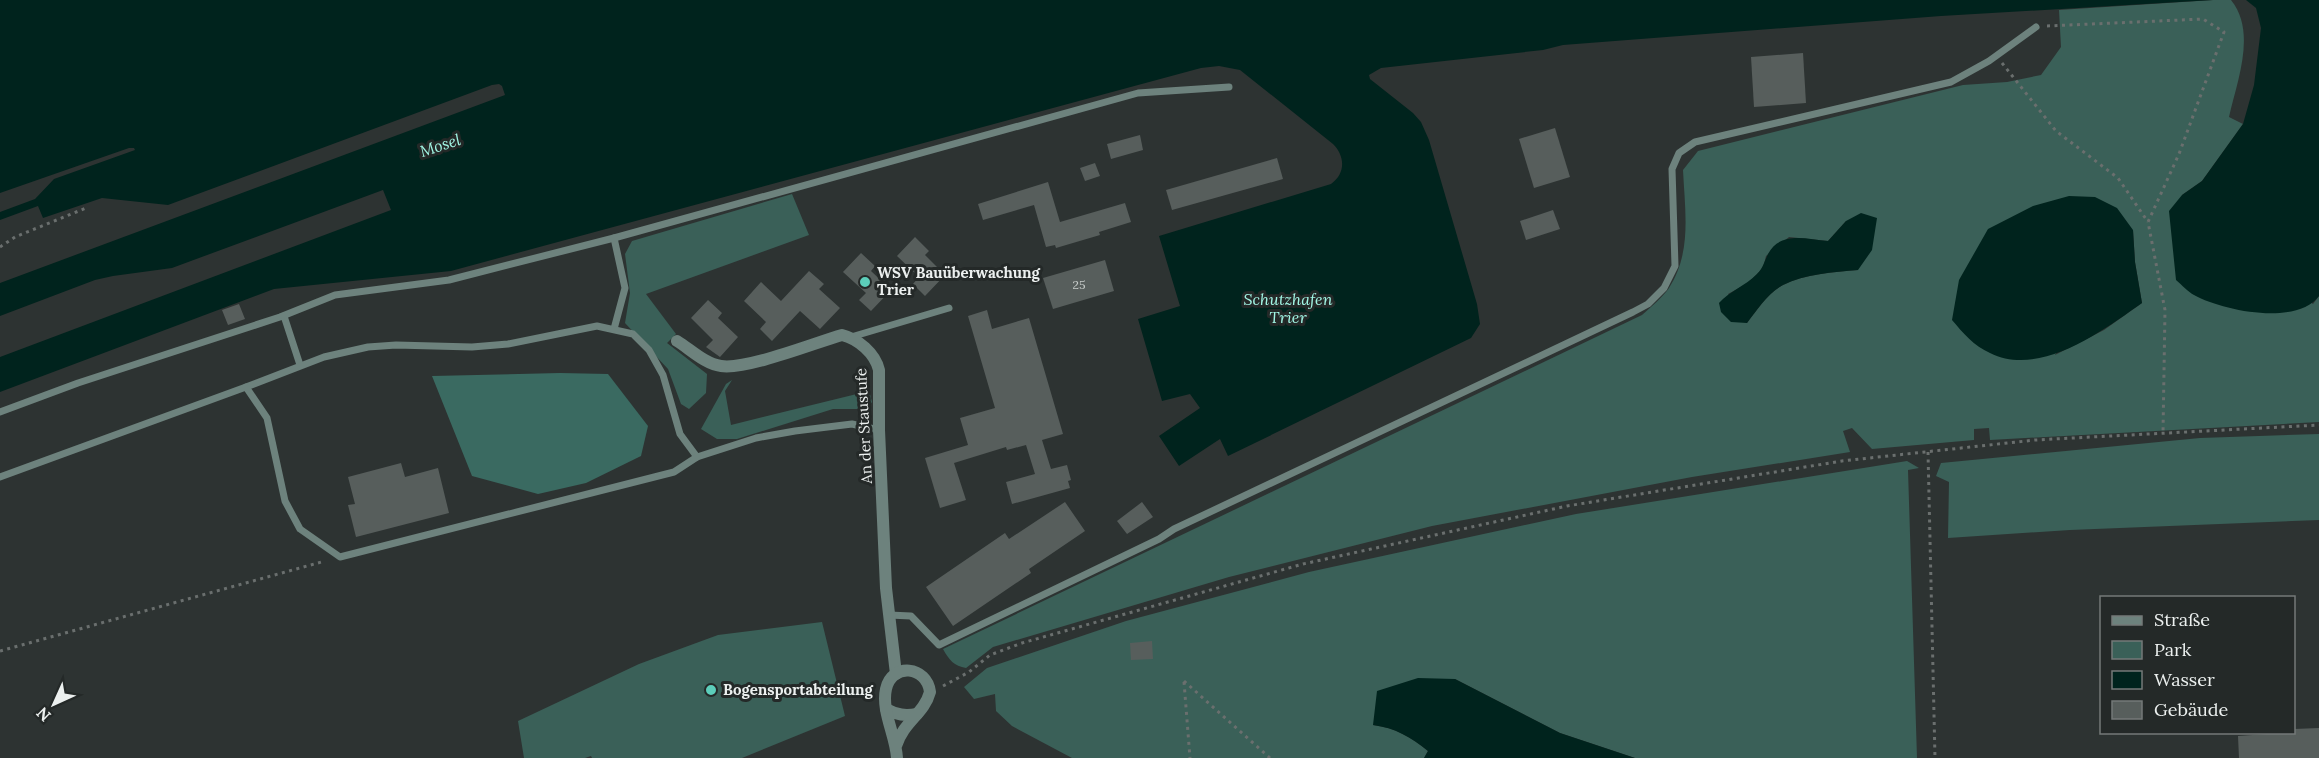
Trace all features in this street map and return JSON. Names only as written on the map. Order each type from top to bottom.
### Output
[{"type":"street","points":[[677,341],[710,362],[722,366],[744,365],[842,335],[851,337]]},
{"type":"street","name":"An der Staustufe","points":[[851,337],[877,362],[879,370],[879,430],[889,615],[896,674]]},
{"type":"street","points":[[914,670],[923,676],[930,690],[928,698],[917,714],[901,732],[897,752],[886,709],[887,685],[896,674],[914,670]]},
{"type":"street","points":[[886,709],[896,715],[917,714]]},
{"type":"lane","points":[[889,615],[911,616],[939,645],[1159,539],[1174,529],[1633,312],[1648,304],[1664,288],[1676,266],[1672,169],[1679,153],[1695,142],[1951,82],[1996,56],[2036,27]]},
{"type":"lane","points":[[0,412],[78,383],[284,316],[335,295],[449,280],[614,238],[1138,93],[1229,87]]},
{"type":"lane","points":[[614,238],[625,288],[614,328]]},
{"type":"lane","points":[[851,337],[949,308]]},
{"type":"lane","points":[[284,316],[300,365]]},
{"type":"lane","points":[[0,477],[324,357],[368,347],[396,345],[472,347],[508,344],[597,326],[633,334],[649,350],[663,375],[680,434],[697,457]]},
{"type":"lane","points":[[246,387],[267,418],[285,501],[300,529],[339,557],[674,472],[697,457],[756,438],[852,424],[879,430]]},
{"type":"path","points":[[2036,27],[2203,19],[2224,33],[2179,154],[2148,222]]},
{"type":"path","points":[[1996,56],[2056,131],[2118,178],[2148,222],[2165,310],[2163,434]]},
{"type":"path","points":[[0,247],[15,237],[86,208]]},
{"type":"path","points":[[930,690],[958,679],[990,656],[1022,643],[1303,564],[1566,506],[1842,461],[2035,440],[2319,425]]},
{"type":"path","points":[[1928,452],[1935,758]]},
{"type":"path","points":[[0,651],[339,557]]},
{"type":"path","points":[[1190,758],[1184,681],[1270,758]]},
{"type":"green space","points":[[2231,0],[2239,13],[2244,42],[2240,73],[2229,117],[2243,124],[2202,181],[2182,195],[2313,304],[2319,296],[2319,422],[1990,440],[1989,428],[1974,429],[1974,440],[1872,449],[1852,428],[1843,431],[1850,452],[1692,477],[1432,526],[1229,577],[993,647],[966,668],[955,664],[945,653],[943,649],[1642,315],[1669,288],[1681,260],[1686,216],[1683,170],[1698,151],[1963,85],[2007,82],[2041,75],[2061,47],[2059,10]],"holes":[[[1846,221],[1858,270],[1810,276],[1783,285],[1768,297],[1747,323],[1728,294],[1748,283],[1763,268],[1766,256],[1789,237],[1828,241]],[[2133,230],[2135,262],[2142,303],[2104,330],[2055,355]]]},
{"type":"green space","points":[[792,194],[809,235],[646,294],[676,334],[667,343],[707,374],[706,393],[689,409],[681,404],[668,369],[625,323],[630,293],[625,254],[632,241]]},
{"type":"green space","points":[[732,380],[725,391],[731,425],[869,391],[872,402],[866,409],[833,409],[737,439],[717,439],[701,429],[726,384]]},
{"type":"green space","points":[[2319,434],[2319,520],[2070,530],[1948,538],[1949,482],[1936,476],[1941,463],[2200,438]]},
{"type":"green space","points":[[1907,461],[1919,468],[1908,470],[1917,758],[1635,758],[1560,733],[1455,679],[1373,725],[1396,731],[1415,741],[1428,751],[1424,758],[1072,758],[1012,726],[996,711],[995,694],[974,699],[964,687],[987,668],[1126,621],[1309,572],[1576,514]]},
{"type":"green space","name":"Bogensportabteilung","points":[[822,622],[845,716],[742,758],[592,758],[591,756],[585,758],[524,758],[518,721],[639,664],[718,635]]},
{"type":"shaded area","points":[[608,374],[648,426],[641,456],[586,483],[538,494],[472,476],[432,376]]},
{"type":"water","points":[[0,0],[2213,0],[1941,16],[1563,45],[1543,50],[1381,68],[1369,75],[1370,79],[1413,113],[1421,122],[1429,140],[1477,304],[1480,324],[1471,338],[1228,456],[1220,439],[1179,466],[1159,436],[1200,408],[1190,394],[1162,401],[1138,319],[1180,306],[1159,236],[1331,184],[1339,175],[1342,164],[1340,154],[1333,144],[1240,70],[1219,66],[1201,68],[451,271],[274,289],[0,392],[0,357],[391,210],[383,190],[172,268],[95,280],[0,316],[0,283],[505,95],[502,86],[492,85],[168,205],[102,198],[43,218],[38,206],[0,220],[0,212],[35,199],[54,179],[135,150],[129,148],[0,193]]},
{"type":"water","points":[[2246,0],[2319,0],[2319,296],[2309,305],[2294,311],[2259,313],[2223,306],[2194,295],[2176,280],[2169,211],[2182,195],[2202,181],[2243,124],[2254,85],[2261,28],[2256,8]]},
{"type":"water","points":[[2069,196],[2095,197],[2117,208],[2133,230],[2135,262],[2142,303],[2090,338],[2050,356],[2029,360],[2009,359],[1984,350],[1969,339],[1952,320],[1959,280],[1988,229],[2033,206]]},
{"type":"water","points":[[1861,213],[1877,218],[1872,250],[1858,270],[1810,276],[1783,285],[1768,297],[1747,323],[1731,322],[1721,312],[1719,303],[1757,274],[1768,254],[1779,242],[1794,238],[1828,241],[1846,221]]},
{"type":"water","points":[[1418,678],[1455,679],[1560,733],[1635,758],[1424,758],[1428,751],[1415,741],[1396,731],[1373,725],[1377,691]]},
{"type":"building","points":[[1803,53],[1806,103],[1754,107],[1751,57]]},
{"type":"building","points":[[1555,128],[1570,177],[1534,188],[1519,139]]},
{"type":"building","points":[[1140,135],[1143,150],[1111,159],[1107,144]]},
{"type":"building","points":[[1277,158],[1283,179],[1172,210],[1166,190]]},
{"type":"building","points":[[1095,163],[1100,176],[1085,181],[1080,168]]},
{"type":"building","points":[[1048,182],[1060,222],[1125,203],[1131,222],[1099,232],[1100,235],[1056,248],[1055,245],[1046,247],[1034,205],[983,220],[978,204]]},
{"type":"building","points":[[1553,210],[1560,229],[1526,240],[1520,221]]},
{"type":"building","points":[[915,237],[929,251],[925,255],[945,275],[925,296],[913,284],[919,277],[897,256]]},
{"type":"building","points":[[861,253],[875,266],[871,271],[891,290],[871,311],[859,300],[866,293],[843,272]]},
{"type":"building","points":[[1105,260],[1114,291],[1053,309],[1043,278]]},
{"type":"building","points":[[809,271],[824,284],[819,289],[840,308],[820,329],[800,311],[772,341],[760,329],[766,322],[744,301],[761,282],[781,301]]},
{"type":"building","points":[[708,300],[722,313],[718,318],[738,337],[720,357],[706,347],[713,340],[691,318]]},
{"type":"building","points":[[239,304],[245,319],[228,325],[222,310]]},
{"type":"building","points":[[987,310],[992,329],[1029,318],[1063,434],[1042,440],[1051,469],[1067,465],[1071,480],[1068,481],[1070,488],[1012,504],[1006,482],[1035,474],[1026,445],[1007,450],[1006,447],[954,463],[966,500],[940,508],[925,458],[968,445],[960,418],[995,408],[968,316]]},
{"type":"building","points":[[401,463],[405,477],[438,468],[449,513],[356,537],[348,505],[355,504],[348,477]]},
{"type":"building","points":[[1065,502],[1085,531],[1029,569],[1031,573],[953,626],[926,587],[1005,533],[1009,539]]},
{"type":"building","points":[[1142,502],[1153,517],[1127,534],[1117,521]]},
{"type":"building","points":[[1152,641],[1153,659],[1131,660],[1130,643]]},
{"type":"building","points":[[2319,728],[2319,758],[2239,758],[2238,736],[2295,734],[2295,729]]},
{"type":"place","name":"WSV Bauüberwachung Trier","points":[[865,282]]},
{"type":"place","name":"Bogensportabteilung","points":[[711,690]]},
{"type":"water label","name":"Mosel","points":[[440,145]]},
{"type":"water label","name":"Schutzhafen Trier","points":[[1288,308]]}]
